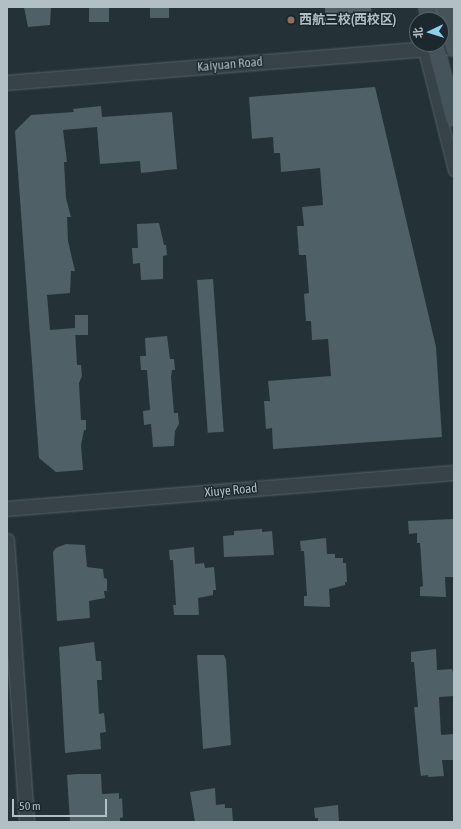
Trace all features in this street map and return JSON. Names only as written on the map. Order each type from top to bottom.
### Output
[{"type":"main road","points":[[445,7],[454,47]]},
{"type":"main road","points":[[434,52],[454,118]]},
{"type":"street","name":"Kaiyuan Road","points":[[7,83],[409,49]]},
{"type":"street","points":[[433,52],[454,170]]},
{"type":"street","name":"Xiuye Road","points":[[7,509],[454,473]]},
{"type":"street","points":[[7,541],[28,822]]},
{"type":"building","points":[[24,7],[51,7],[50,25],[28,27]]},
{"type":"building","points":[[89,7],[109,7],[109,22],[89,22]]},
{"type":"building","points":[[150,7],[169,7],[169,18],[150,18]]},
{"type":"building","points":[[325,7],[371,7],[372,18],[325,23]]},
{"type":"building","points":[[375,87],[436,347],[442,437],[273,449],[272,428],[266,429],[264,401],[270,401],[268,381],[331,376],[328,339],[312,340],[311,321],[306,321],[304,294],[309,293],[306,255],[299,255],[297,226],[304,226],[302,207],[323,205],[320,168],[281,172],[280,153],[274,153],[273,137],[252,139],[249,97]]},
{"type":"building","points":[[101,106],[102,117],[172,112],[177,169],[141,173],[140,161],[100,164],[97,127],[63,130],[67,162],[64,162],[66,198],[71,217],[67,217],[68,241],[75,271],[71,271],[70,293],[47,295],[50,330],[75,328],[77,365],[81,365],[82,376],[79,383],[81,420],[86,420],[86,430],[84,430],[81,445],[83,470],[56,472],[39,458],[15,131],[31,115],[74,112],[73,109]]},
{"type":"building","points":[[159,223],[164,245],[166,245],[167,255],[163,256],[163,279],[141,280],[140,263],[133,264],[132,248],[138,248],[137,224]]},
{"type":"building","points":[[213,279],[224,432],[208,433],[197,280]]},
{"type":"building","points":[[75,315],[88,315],[88,335],[75,335]]},
{"type":"building","points":[[167,336],[170,359],[174,359],[175,370],[172,370],[171,377],[174,413],[178,413],[179,424],[175,431],[174,446],[153,447],[151,424],[144,425],[143,411],[150,410],[147,370],[141,370],[140,356],[146,356],[145,338]]},
{"type":"building","points":[[454,519],[454,577],[445,577],[446,597],[420,596],[420,587],[423,586],[420,543],[417,543],[417,533],[409,534],[408,521]]},
{"type":"building","points":[[262,529],[262,532],[272,531],[274,555],[224,557],[223,536],[234,535],[234,531]]},
{"type":"building","points":[[326,538],[327,554],[335,554],[335,558],[343,558],[343,563],[346,563],[347,582],[345,582],[345,585],[329,589],[330,607],[304,606],[304,596],[307,596],[304,551],[301,551],[300,541]]},
{"type":"building","points":[[66,544],[85,545],[87,567],[103,569],[104,578],[107,579],[107,591],[104,591],[105,598],[89,601],[90,618],[57,621],[53,552],[56,548]]},
{"type":"building","points":[[194,547],[195,564],[204,563],[205,568],[214,567],[216,590],[213,590],[213,595],[198,598],[199,615],[174,615],[173,605],[176,605],[173,560],[170,560],[169,550]]},
{"type":"building","points":[[94,642],[96,661],[101,661],[102,680],[97,680],[99,714],[104,713],[106,732],[100,733],[101,749],[65,753],[59,647]]},
{"type":"building","points":[[436,649],[437,670],[452,669],[454,676],[454,696],[439,697],[441,735],[453,734],[454,760],[442,760],[444,776],[428,777],[428,775],[421,776],[420,770],[414,707],[418,707],[414,662],[411,662],[411,652]]},
{"type":"building","points":[[197,655],[224,655],[226,660],[231,745],[203,749]]},
{"type":"building","points":[[101,774],[102,794],[119,793],[119,799],[122,798],[123,817],[120,818],[120,821],[70,822],[67,775]]},
{"type":"building","points":[[215,788],[216,805],[225,804],[225,808],[232,808],[233,822],[195,822],[190,792]]},
{"type":"building","points":[[338,805],[339,822],[318,822],[318,818],[315,818],[314,808]]},
{"type":"place","name":"西航三校(西校区)","points":[[291,20]]}]
